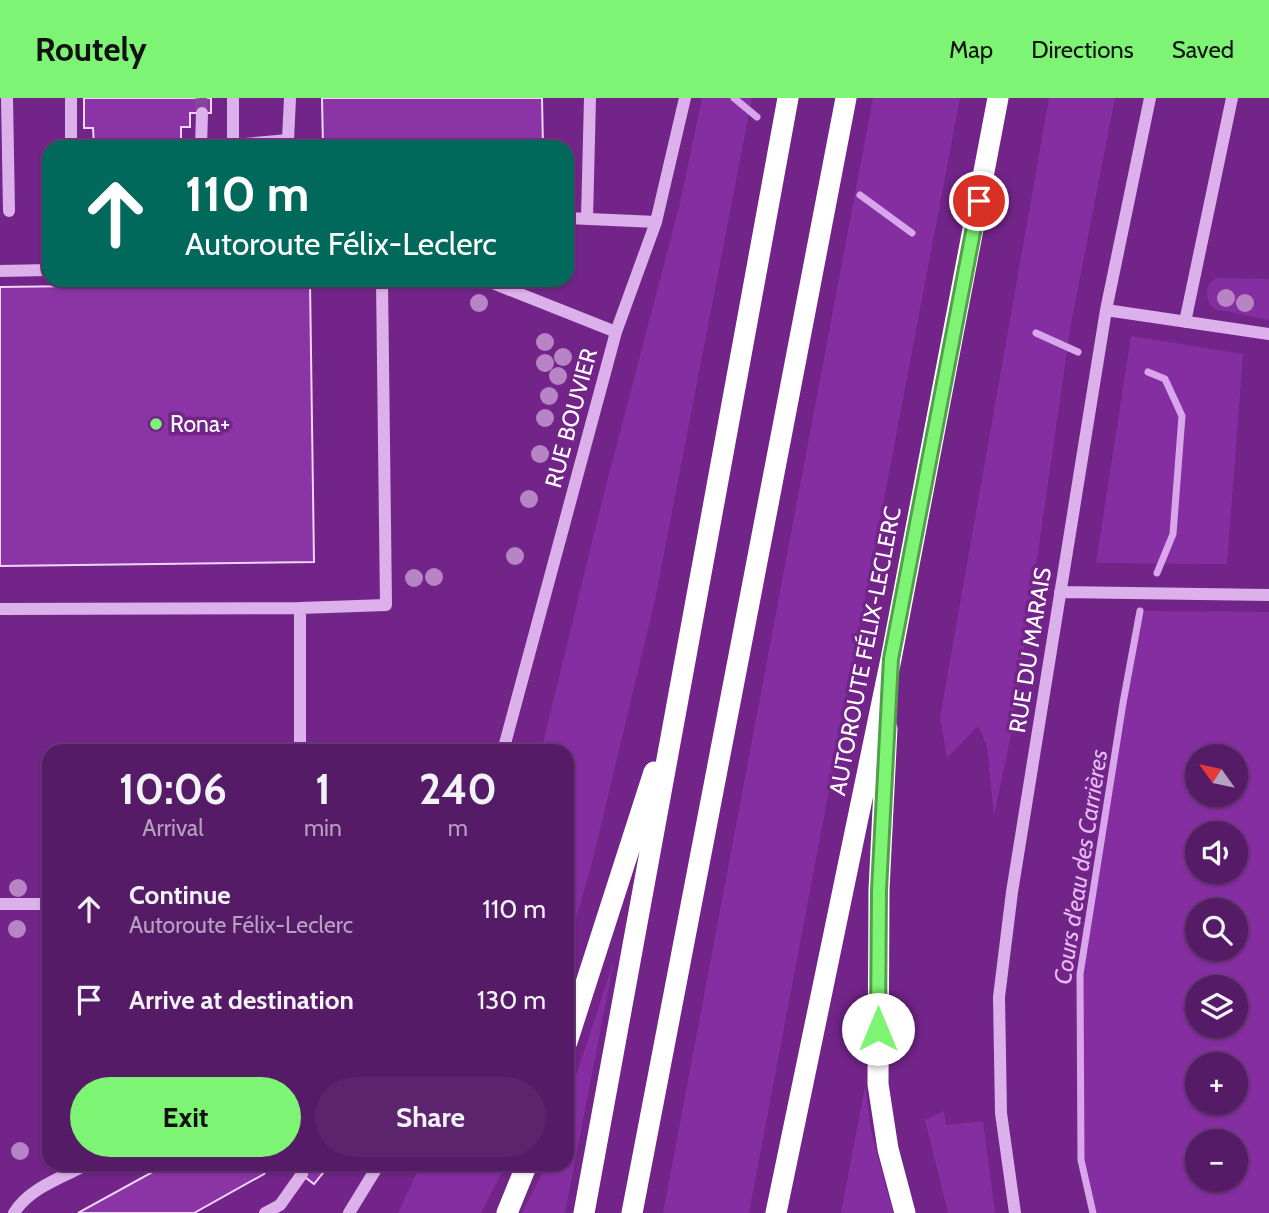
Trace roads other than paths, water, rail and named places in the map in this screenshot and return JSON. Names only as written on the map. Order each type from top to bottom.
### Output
[{"type":"highway","points":[[584,1213],[788,98]]},
{"type":"highway","points":[[632,1213],[846,98]]},
{"type":"highway","name":"AUTOROUTE FÉLIX-LECLERC","points":[[776,1212],[891,659],[998,98]]},
{"type":"highway","points":[[891,659],[879,890],[878,1084],[888,1149],[905,1213]]},
{"type":"highway","points":[[574,1020],[681,690]]},
{"type":"highway","points":[[506,1213],[524,1171]]},
{"type":"street","points":[[7,98],[9,211]]},
{"type":"street","points":[[71,98],[71,140]]},
{"type":"street","points":[[233,98],[233,140]]},
{"type":"street","points":[[288,140],[290,98]]},
{"type":"street","points":[[587,219],[590,98]]},
{"type":"street","name":"RUE BOUVIER","points":[[505,744],[616,332],[656,222],[685,98]]},
{"type":"street","name":"RUE DU MARAIS","points":[[1015,1213],[1002,1113],[999,997],[1012,892],[1106,310],[1150,98]]},
{"type":"street","points":[[1185,322],[1232,98]]},
{"type":"street","points":[[201,140],[202,113]]},
{"type":"street","points":[[574,218],[656,222]]},
{"type":"street","points":[[0,271],[42,270]]},
{"type":"street","points":[[0,609],[300,608],[386,605],[382,287]]},
{"type":"street","points":[[503,287],[616,332]]},
{"type":"street","points":[[1106,310],[1269,334]]},
{"type":"street","points":[[1060,592],[1269,594]]},
{"type":"street","points":[[300,608],[300,744]]},
{"type":"street","points":[[0,904],[42,904]]},
{"type":"street","points":[[14,1213],[30,1195],[75,1171]]},
{"type":"street","points":[[349,1213],[375,1171]]},
{"type":"street","points":[[265,1213],[280,1205],[302,1174]]},
{"type":"street","points":[[280,1205],[291,1213]]},
{"type":"waterway","name":"Cours d'eau des Carrières","points":[[734,98],[757,117]]},
{"type":"waterway","name":"Cours d'eau des Carrières","points":[[860,195],[912,233]]},
{"type":"waterway","name":"Cours d'eau des Carrières","points":[[1036,333],[1078,352]]},
{"type":"waterway","name":"Cours d'eau des Carrières","points":[[1148,372],[1165,379],[1182,416],[1173,534],[1157,573]]},
{"type":"waterway","name":"Cours d'eau des Carrières","points":[[1093,1213],[1081,1160],[1080,974],[1140,611]]},
{"type":"tunnel","points":[[201,98],[202,113]]},
{"type":"place","name":"Rona+","points":[[156,424]]}]
